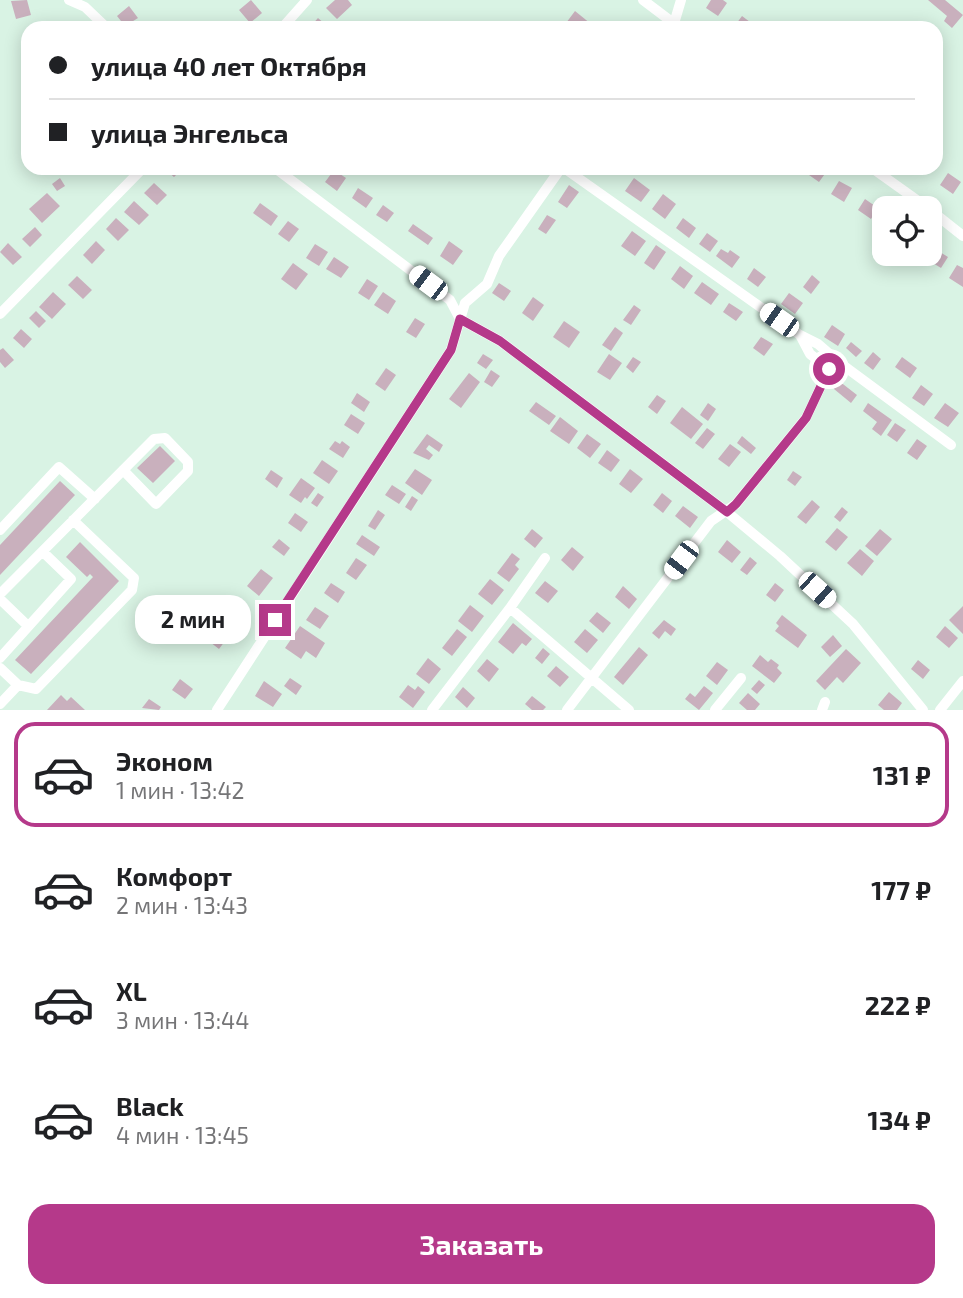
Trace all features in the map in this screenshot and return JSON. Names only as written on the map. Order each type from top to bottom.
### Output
[{"type":"street","points":[[69,0],[85,7],[100,21]]},
{"type":"street","points":[[288,21],[307,0]]},
{"type":"street","points":[[643,0],[669,21]]},
{"type":"street","points":[[677,21],[681,0]]},
{"type":"street","points":[[0,314],[136,175]]},
{"type":"street","points":[[284,175],[450,300],[460,319],[500,341],[727,512],[780,556],[853,624],[923,710]]},
{"type":"street","points":[[217,710],[451,350],[465,303],[487,284],[499,256],[558,175]]},
{"type":"street","points":[[573,175],[800,335],[818,344],[951,445]]},
{"type":"street","points":[[882,175],[911,196]]},
{"type":"street","points":[[942,219],[963,236]]},
{"type":"street","points":[[800,335],[810,354],[829,369]]},
{"type":"street","points":[[567,710],[711,521],[736,504],[806,418],[829,369],[840,363]]},
{"type":"street","points":[[28,626],[0,597],[73,520],[95,499],[123,470],[155,439],[165,439],[188,462],[188,471],[156,504],[123,470]]},
{"type":"street","points":[[0,530],[59,467],[95,499]]},
{"type":"street","points":[[0,668],[18,685],[36,689],[132,590],[134,578],[73,520]]},
{"type":"street","points":[[0,658],[71,579],[43,552]]},
{"type":"street","points":[[432,710],[545,558]]},
{"type":"street","points":[[510,608],[629,710]]},
{"type":"street","points":[[715,710],[741,678]]},
{"type":"street","points":[[940,710],[963,681]]},
{"type":"street","points":[[0,704],[18,685]]},
{"type":"building","points":[[27,0],[31,15],[16,19],[11,1]]},
{"type":"building","points":[[251,0],[262,13],[248,21],[239,10]]},
{"type":"building","points":[[335,0],[348,0],[352,5],[337,19],[326,8]]},
{"type":"building","points":[[711,0],[723,0],[727,3],[718,16],[706,8]]},
{"type":"building","points":[[928,0],[945,0],[963,15],[952,28],[944,21],[947,16]]},
{"type":"building","points":[[129,6],[138,18],[133,21],[121,21],[117,16]]},
{"type":"building","points":[[575,11],[587,21],[568,21]]},
{"type":"building","points":[[948,173],[961,182],[953,194],[940,185]]},
{"type":"building","points":[[330,175],[342,175],[346,178],[337,191],[325,182]]},
{"type":"building","points":[[809,175],[824,175],[819,182]]},
{"type":"building","points":[[60,178],[65,186],[57,191],[52,184]]},
{"type":"building","points":[[634,178],[650,190],[641,202],[625,191]]},
{"type":"building","points":[[839,181],[852,188],[844,202],[831,194]]},
{"type":"building","points":[[154,183],[167,195],[157,205],[144,193]]},
{"type":"building","points":[[569,185],[579,192],[567,208],[558,202]]},
{"type":"building","points":[[358,188],[373,198],[366,208],[352,198]]},
{"type":"building","points":[[47,193],[60,206],[42,223],[29,209]]},
{"type":"building","points":[[663,194],[676,204],[665,219],[652,209]]},
{"type":"building","points":[[865,199],[872,204],[872,217],[871,219],[858,210]]},
{"type":"building","points":[[134,201],[149,215],[139,225],[124,212]]},
{"type":"building","points":[[260,203],[278,216],[271,226],[253,213]]},
{"type":"building","points":[[383,205],[394,213],[387,222],[376,215]]},
{"type":"building","points":[[547,215],[556,220],[546,234],[538,229]]},
{"type":"building","points":[[116,218],[129,230],[118,241],[106,229]]},
{"type":"building","points":[[683,218],[696,228],[689,238],[676,228]]},
{"type":"building","points":[[288,221],[299,229],[289,242],[278,234]]},
{"type":"building","points":[[413,224],[433,238],[428,245],[408,231]]},
{"type":"building","points":[[35,227],[42,235],[30,247],[22,239]]},
{"type":"building","points":[[632,231],[646,241],[635,256],[621,246]]},
{"type":"building","points":[[707,233],[718,241],[710,252],[699,244]]},
{"type":"building","points":[[96,241],[105,250],[92,264],[83,255]]},
{"type":"building","points":[[449,241],[463,251],[453,265],[440,256]]},
{"type":"building","points":[[8,243],[22,257],[13,265],[0,252]]},
{"type":"building","points":[[315,244],[328,252],[319,266],[306,258]]},
{"type":"building","points":[[656,245],[666,252],[654,270],[644,263]]},
{"type":"building","points":[[721,249],[728,253],[730,250],[740,257],[732,268],[716,256]]},
{"type":"building","points":[[942,253],[948,257],[941,268],[938,266],[942,266]]},
{"type":"building","points":[[334,257],[349,267],[341,278],[326,269]]},
{"type":"building","points":[[293,263],[308,274],[296,290],[281,279]]},
{"type":"building","points":[[957,265],[963,268],[963,287],[949,278]]},
{"type":"building","points":[[680,266],[693,276],[684,289],[671,279]]},
{"type":"building","points":[[754,268],[766,277],[758,287],[747,279]]},
{"type":"building","points":[[812,275],[820,282],[811,294],[803,287]]},
{"type":"building","points":[[77,276],[92,290],[83,299],[68,285]]},
{"type":"building","points":[[367,279],[378,286],[369,300],[358,293]]},
{"type":"building","points":[[702,282],[719,294],[711,305],[694,293]]},
{"type":"building","points":[[499,283],[511,291],[504,301],[492,293]]},
{"type":"building","points":[[53,292],[66,304],[52,319],[39,307]]},
{"type":"building","points":[[383,292],[396,301],[388,314],[374,305]]},
{"type":"building","points":[[789,293],[803,303],[795,314],[781,304]]},
{"type":"building","points":[[533,297],[544,305],[533,321],[522,313]]},
{"type":"building","points":[[729,303],[743,312],[736,321],[723,312]]},
{"type":"building","points":[[634,305],[641,310],[631,325],[623,320]]},
{"type":"building","points":[[36,311],[46,321],[39,328],[29,318]]},
{"type":"building","points":[[415,318],[425,324],[416,338],[406,332]]},
{"type":"building","points":[[564,321],[580,332],[569,348],[553,337]]},
{"type":"building","points":[[832,325],[845,334],[838,346],[824,337]]},
{"type":"building","points":[[615,327],[623,333],[611,351],[602,345]]},
{"type":"building","points":[[21,329],[32,339],[24,348],[13,338]]},
{"type":"building","points":[[761,337],[773,344],[764,356],[753,348]]},
{"type":"building","points":[[851,342],[862,351],[856,357],[846,348]]},
{"type":"building","points":[[3,348],[14,360],[5,368],[0,362],[0,350]]},
{"type":"building","points":[[873,352],[881,359],[873,370],[864,363]]},
{"type":"building","points":[[483,354],[493,360],[486,369],[477,363]]},
{"type":"building","points":[[609,354],[622,363],[610,380],[597,372]]},
{"type":"building","points":[[633,357],[641,362],[633,373],[626,367]]},
{"type":"building","points":[[902,357],[917,368],[910,378],[895,367]]},
{"type":"building","points":[[386,368],[396,375],[385,391],[375,384]]},
{"type":"building","points":[[491,370],[500,376],[492,387],[484,382]]},
{"type":"building","points":[[469,373],[480,382],[461,408],[449,399]]},
{"type":"building","points":[[839,381],[857,395],[851,403],[834,389]]},
{"type":"building","points":[[921,385],[933,394],[924,406],[912,398]]},
{"type":"building","points":[[357,393],[370,402],[364,412],[351,403]]},
{"type":"building","points":[[657,395],[666,401],[657,414],[648,407]]},
{"type":"building","points":[[536,402],[556,416],[549,425],[529,411]]},
{"type":"building","points":[[708,403],[716,409],[708,421],[700,415]]},
{"type":"building","points":[[868,403],[892,420],[881,436],[872,429],[877,422],[863,411]]},
{"type":"building","points":[[945,403],[959,413],[948,427],[934,418]]},
{"type":"building","points":[[682,407],[703,424],[691,439],[670,423]]},
{"type":"building","points":[[351,414],[365,423],[358,434],[344,425]]},
{"type":"building","points":[[560,417],[578,431],[569,444],[550,431]]},
{"type":"building","points":[[895,423],[906,430],[897,442],[887,435]]},
{"type":"building","points":[[707,428],[715,434],[703,449],[695,443]]},
{"type":"building","points":[[427,434],[443,445],[439,452],[429,445],[426,449],[433,455],[429,460],[413,453]]},
{"type":"building","points":[[587,434],[601,444],[590,458],[577,448]]},
{"type":"building","points":[[742,436],[756,448],[751,454],[737,443]]},
{"type":"building","points":[[917,439],[927,446],[917,460],[907,453]]},
{"type":"building","points":[[335,441],[340,444],[342,441],[350,447],[343,458],[329,449]]},
{"type":"building","points":[[730,444],[741,452],[729,467],[718,459]]},
{"type":"building","points":[[160,446],[175,461],[153,483],[137,468]]},
{"type":"building","points":[[607,450],[620,460],[611,472],[598,463]]},
{"type":"building","points":[[322,460],[338,471],[329,484],[313,473]]},
{"type":"building","points":[[415,469],[432,480],[422,495],[405,483]]},
{"type":"building","points":[[630,469],[643,479],[631,493],[619,484]]},
{"type":"building","points":[[271,470],[283,478],[277,488],[265,479]]},
{"type":"building","points":[[793,471],[802,477],[795,486],[787,480]]},
{"type":"building","points":[[301,478],[315,488],[301,503],[289,495]]},
{"type":"building","points":[[60,481],[75,495],[0,575],[0,545]]},
{"type":"building","points":[[392,485],[406,494],[399,504],[385,495]]},
{"type":"building","points":[[318,493],[324,497],[317,507],[311,503]]},
{"type":"building","points":[[662,493],[672,501],[663,513],[653,505]]},
{"type":"building","points":[[412,496],[418,500],[411,511],[405,507]]},
{"type":"building","points":[[812,500],[820,507],[806,524],[797,517]]},
{"type":"building","points":[[683,506],[698,517],[690,528],[675,516]]},
{"type":"building","points":[[842,507],[848,512],[840,522],[834,517]]},
{"type":"building","points":[[378,510],[385,515],[375,530],[368,526]]},
{"type":"building","points":[[295,513],[308,522],[301,532],[288,523]]},
{"type":"building","points":[[837,528],[848,537],[836,551],[825,542]]},
{"type":"building","points":[[532,529],[543,538],[535,548],[524,539]]},
{"type":"building","points":[[880,529],[892,539],[877,556],[865,546]]},
{"type":"building","points":[[362,535],[380,547],[374,556],[356,544]]},
{"type":"building","points":[[279,539],[290,548],[284,556],[272,547]]},
{"type":"building","points":[[727,540],[741,552],[732,563],[718,552]]},
{"type":"building","points":[[80,542],[119,581],[31,674],[15,660],[93,577],[90,574],[87,577],[66,557]]},
{"type":"building","points":[[572,547],[584,557],[573,571],[561,560]]},
{"type":"building","points":[[860,549],[874,561],[862,576],[847,563]]},
{"type":"building","points":[[512,553],[520,559],[515,565],[519,569],[509,582],[497,573]]},
{"type":"building","points":[[750,557],[757,563],[747,575],[740,570]]},
{"type":"building","points":[[356,558],[367,565],[356,580],[346,573]]},
{"type":"building","points":[[261,569],[273,578],[259,596],[247,586]]},
{"type":"building","points":[[490,579],[504,590],[492,605],[478,594]]},
{"type":"building","points":[[545,581],[558,591],[548,603],[535,593]]},
{"type":"building","points":[[331,583],[345,592],[338,603],[324,593]]},
{"type":"building","points":[[775,583],[784,590],[775,602],[766,595]]},
{"type":"building","points":[[623,586],[637,599],[629,609],[615,597]]},
{"type":"building","points":[[470,605],[484,616],[472,632],[458,621]]},
{"type":"building","points":[[963,606],[963,634],[949,620]]},
{"type":"building","points":[[315,607],[329,616],[320,629],[306,620]]},
{"type":"building","points":[[232,609],[244,618],[236,629],[224,620]]},
{"type":"building","points":[[597,612],[611,623],[603,633],[589,621]]},
{"type":"building","points":[[782,615],[807,635],[798,648],[775,631],[779,626],[776,623]]},
{"type":"building","points":[[664,620],[676,629],[671,636],[665,631],[659,639],[652,633]]},
{"type":"building","points":[[218,623],[231,633],[219,649],[206,639]]},
{"type":"building","points":[[513,623],[532,639],[526,646],[522,643],[513,654],[498,642]]},
{"type":"building","points":[[300,626],[325,643],[316,658],[306,651],[301,659],[285,648]]},
{"type":"building","points":[[945,626],[958,638],[949,648],[936,637]]},
{"type":"building","points":[[457,629],[467,637],[452,656],[442,648]]},
{"type":"building","points":[[585,629],[598,640],[587,653],[574,642]]},
{"type":"building","points":[[833,635],[842,646],[830,657],[821,647]]},
{"type":"building","points":[[639,647],[648,655],[623,685],[614,677]]},
{"type":"building","points":[[543,648],[550,654],[542,664],[535,658]]},
{"type":"building","points":[[846,649],[861,663],[843,683],[837,677],[825,690],[816,681]]},
{"type":"building","points":[[760,655],[768,662],[771,659],[779,665],[777,668],[782,673],[774,683],[752,666]]},
{"type":"building","points":[[428,658],[441,669],[429,684],[416,674]]},
{"type":"building","points":[[487,659],[499,669],[489,682],[477,671]]},
{"type":"building","points":[[918,660],[930,670],[923,679],[911,669]]},
{"type":"building","points":[[717,662],[728,670],[717,685],[706,676]]},
{"type":"building","points":[[556,666],[569,677],[560,687],[547,676]]},
{"type":"building","points":[[290,678],[302,686],[296,695],[284,686]]},
{"type":"building","points":[[180,679],[193,689],[185,699],[172,690]]},
{"type":"building","points":[[759,680],[765,685],[757,694],[751,689]]},
{"type":"building","points":[[264,681],[282,694],[273,707],[255,696]]},
{"type":"building","points":[[408,685],[415,690],[418,686],[425,692],[413,708],[399,697]]},
{"type":"building","points":[[704,686],[713,693],[699,710],[685,699],[690,693],[695,697]]},
{"type":"building","points":[[463,687],[475,698],[467,708],[455,697]]},
{"type":"building","points":[[889,692],[902,703],[897,710],[884,710],[878,705]]},
{"type":"building","points":[[748,693],[760,704],[755,710],[747,710],[739,703]]},
{"type":"building","points":[[61,695],[67,701],[71,697],[85,710],[47,710]]},
{"type":"building","points":[[532,696],[546,707],[543,710],[532,710],[525,704]]},
{"type":"building","points":[[149,699],[161,707],[159,710],[142,708]]},
{"type":"route","points":[[275,620],[451,350],[460,319],[500,341],[727,512],[806,418],[829,369]]}]
